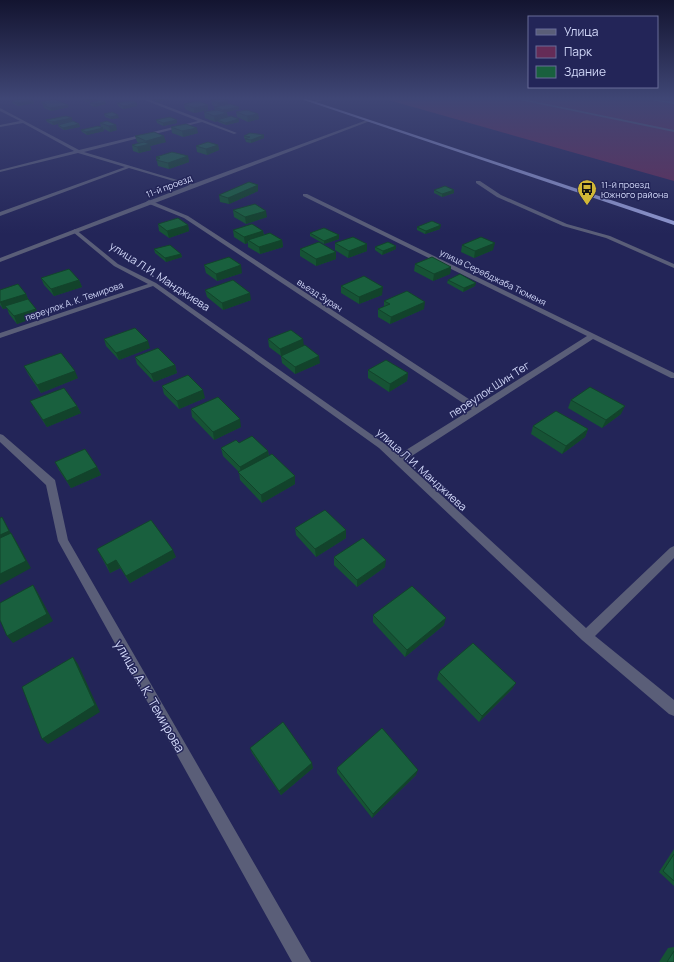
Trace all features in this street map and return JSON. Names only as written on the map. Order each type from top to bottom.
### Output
[{"type":"highway","points":[[437,144],[674,223]]},
{"type":"street","points":[[64,144],[77,151],[192,186]]},
{"type":"street","points":[[0,171],[107,144]]},
{"type":"street","name":"11-й проезд","points":[[0,260],[149,202],[306,144]]},
{"type":"street","points":[[0,214],[129,167]]},
{"type":"street","points":[[478,182],[499,196],[565,225],[608,237],[674,266]]},
{"type":"street","name":"улица Серебджаба Тюменя","points":[[305,194],[674,376]]},
{"type":"street","name":"въезд Зурач","points":[[149,202],[186,217],[478,409]]},
{"type":"street","name":"улица Л.И. Манджиева","points":[[75,231],[116,265],[153,284],[382,446],[586,636],[674,709]]},
{"type":"street","name":"переулок А. К. Темирова","points":[[0,336],[153,284]]},
{"type":"street","name":"переулок Шин Тег","points":[[398,460],[592,336]]},
{"type":"street","name":"улица А. К. Темирова","points":[[0,437],[52,483],[62,541],[302,962]]},
{"type":"street","points":[[586,636],[674,551]]},
{"type":"green space","points":[[543,144],[674,144],[674,181]]},
{"type":"building","points":[[136,144],[150,144],[137,147],[132,145]]},
{"type":"building","points":[[202,144],[218,145],[206,149],[196,146]]},
{"type":"building","points":[[172,152],[188,156],[168,163],[156,160],[160,158],[156,157]]},
{"type":"building","points":[[249,182],[258,185],[228,198],[219,195]]},
{"type":"building","points":[[445,186],[454,190],[442,194],[434,190]]},
{"type":"building","points":[[255,204],[266,211],[245,217],[233,210]]},
{"type":"building","points":[[178,218],[188,225],[167,231],[158,224]]},
{"type":"building","points":[[432,221],[441,225],[426,231],[417,227]]},
{"type":"building","points":[[252,224],[263,231],[244,237],[233,230]]},
{"type":"building","points":[[324,228],[339,235],[324,241],[310,233]]},
{"type":"building","points":[[270,233],[282,240],[259,247],[248,240]]},
{"type":"building","points":[[353,237],[367,244],[349,251],[335,243]]},
{"type":"building","points":[[481,237],[495,243],[475,251],[462,245]]},
{"type":"building","points":[[319,242],[336,252],[316,259],[300,249]]},
{"type":"building","points":[[388,242],[396,246],[383,251],[375,247]]},
{"type":"building","points":[[170,245],[181,254],[165,258],[154,249]]},
{"type":"building","points":[[229,257],[241,265],[216,274],[204,265]]},
{"type":"building","points":[[432,257],[451,267],[434,274],[415,264]]},
{"type":"building","points":[[69,269],[79,280],[51,289],[41,278]]},
{"type":"building","points":[[460,274],[476,283],[464,288],[448,280]]},
{"type":"building","points":[[364,276],[383,287],[359,297],[341,286]]},
{"type":"building","points":[[233,280],[250,293],[222,303],[205,290]]},
{"type":"building","points":[[18,284],[26,294],[0,302],[0,290]]},
{"type":"building","points":[[407,291],[425,302],[391,317],[378,309],[390,304],[384,301]]},
{"type":"building","points":[[28,299],[36,309],[14,316],[5,306]]},
{"type":"building","points":[[135,328],[148,341],[116,353],[104,339]]},
{"type":"building","points":[[291,330],[303,339],[280,349],[268,339]]},
{"type":"building","points":[[305,345],[319,356],[295,367],[281,356]]},
{"type":"building","points":[[158,348],[175,365],[151,374],[135,357]]},
{"type":"building","points":[[61,353],[75,371],[37,385],[24,366]]},
{"type":"building","points":[[386,360],[408,373],[390,384],[368,370]]},
{"type":"building","points":[[188,375],[203,390],[177,401],[162,386]]},
{"type":"building","points":[[590,387],[625,406],[606,420],[571,400]]},
{"type":"building","points":[[64,388],[77,406],[43,420],[30,401]]},
{"type":"building","points":[[218,397],[240,419],[213,432],[191,409]]},
{"type":"building","points":[[556,411],[588,429],[566,446],[533,426]]},
{"type":"building","points":[[252,436],[268,451],[240,467],[221,448],[236,440],[239,443]]},
{"type":"building","points":[[85,449],[97,467],[67,481],[55,462]]},
{"type":"building","points":[[272,454],[295,476],[261,495],[238,472]]},
{"type":"building","points":[[325,510],[346,530],[315,549],[295,528]]},
{"type":"building","points":[[2,517],[9,531],[0,535],[0,518]]},
{"type":"building","points":[[151,520],[173,550],[126,576],[116,560],[107,565],[97,549]]},
{"type":"building","points":[[11,533],[26,561],[0,574],[0,538]]},
{"type":"building","points":[[363,538],[386,560],[357,580],[334,557]]},
{"type":"building","points":[[33,585],[47,614],[7,636],[0,620],[0,603]]},
{"type":"building","points":[[412,586],[446,618],[407,650],[373,615]]},
{"type":"building","points":[[473,643],[516,683],[482,716],[439,672]]},
{"type":"building","points":[[73,657],[95,705],[42,739],[22,687]]},
{"type":"building","points":[[283,722],[312,763],[279,791],[250,748]]},
{"type":"building","points":[[382,728],[418,770],[373,814],[337,768]]},
{"type":"building","points":[[674,854],[674,881],[663,871]]},
{"type":"building","points":[[674,951],[674,962],[667,962]]},
{"type":"place","name":"11-й проезд Южного района","points":[[587,206]]}]
